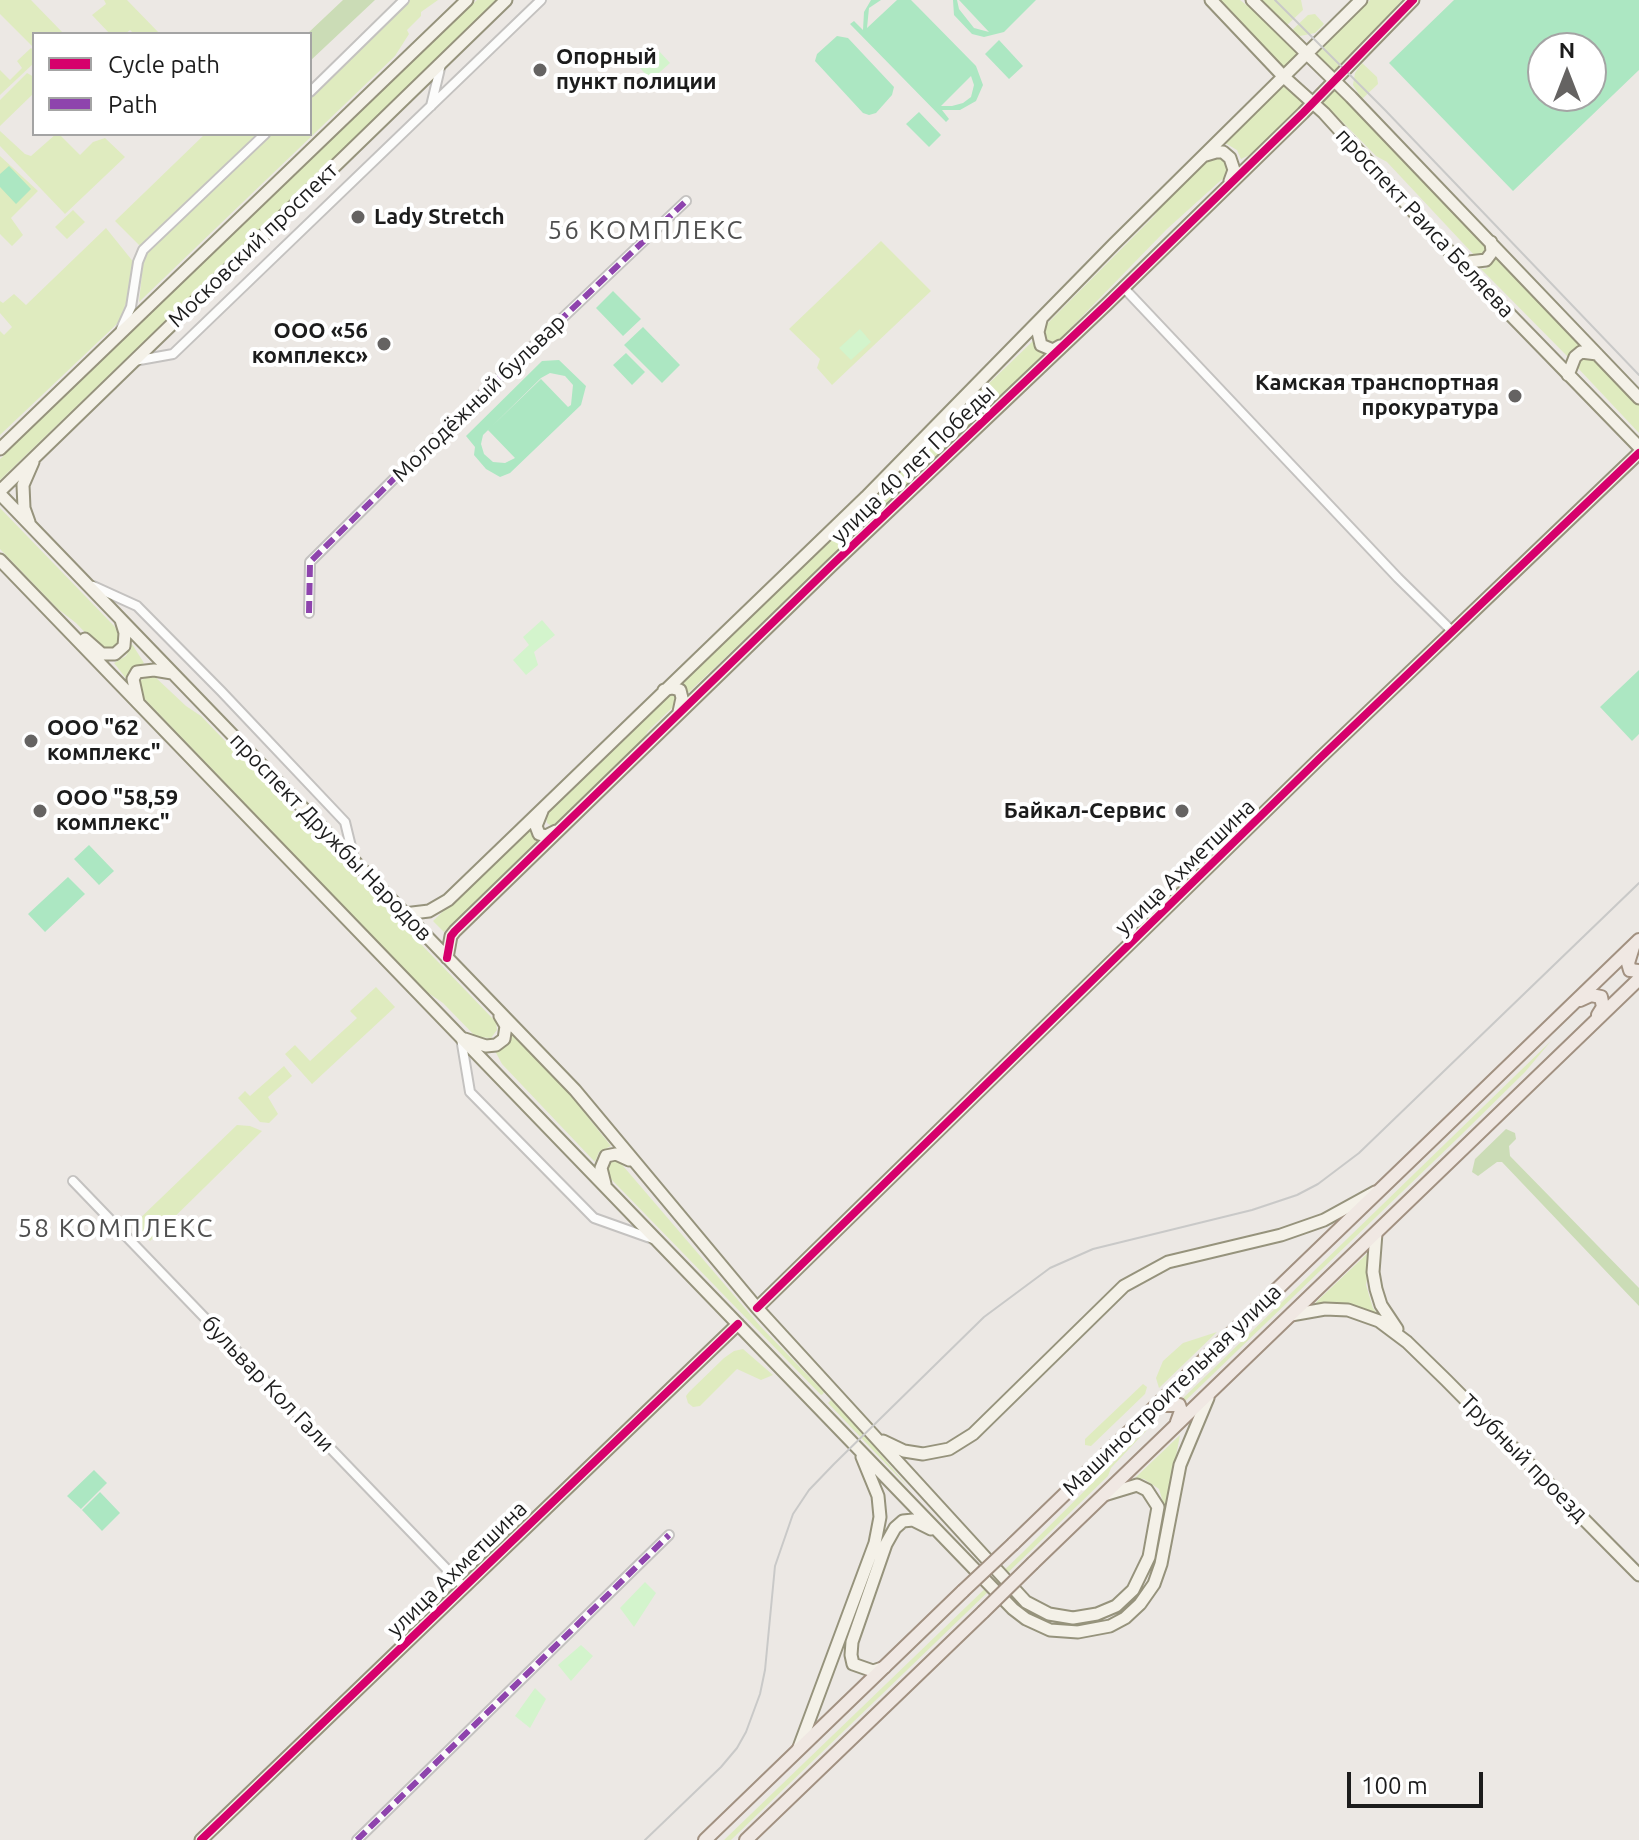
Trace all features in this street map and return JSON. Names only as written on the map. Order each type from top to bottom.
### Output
[{"type":"main road","points":[[1637,942],[1628,963],[1630,970],[1639,971]]},
{"type":"main road","name":"Машиностроительная улица","points":[[705,1840],[1637,942]]},
{"type":"main road","name":"Машиностроительная улица","points":[[746,1840],[1639,979]]},
{"type":"main road","points":[[1572,1004],[1591,995],[1601,997],[1603,1007],[1592,1025]]},
{"type":"main road","points":[[1157,1405],[1179,1405],[1181,1411],[1176,1425]]},
{"type":"street","points":[[312,90],[404,0]]},
{"type":"street","name":"Московский проспект","points":[[0,449],[467,0]]},
{"type":"street","name":"Московский проспект","points":[[0,492],[506,0]]},
{"type":"street","points":[[134,361],[173,354],[541,0]]},
{"type":"street","name":"проспект Раиса Беляева","points":[[1211,0],[1312,102],[1639,450]]},
{"type":"street","name":"проспект Раиса Беляева","points":[[1252,0],[1491,242],[1639,398]]},
{"type":"street","name":"улица 40 лет Победы","points":[[404,914],[421,914],[440,907],[866,497],[1361,0]]},
{"type":"street","name":"улица 40 лет Победы","points":[[447,958],[451,936],[455,931],[1123,287],[1413,0]]},
{"type":"street","points":[[431,106],[442,62]]},
{"type":"street","points":[[117,335],[131,307],[138,262],[143,250],[263,136]]},
{"type":"street","points":[[1204,156],[1223,152],[1230,158],[1234,170],[1230,181]]},
{"type":"street","name":"Молодёжный бульвар","points":[[309,613],[310,562],[421,452],[686,201]]},
{"type":"street","points":[[1460,263],[1483,262],[1492,252],[1491,242]]},
{"type":"street","points":[[1123,287],[1398,578],[1453,632]]},
{"type":"street","points":[[1042,320],[1038,332],[1041,345],[1053,350],[1065,341]]},
{"type":"street","points":[[1568,375],[1575,357],[1581,352],[1598,354]]},
{"type":"street","points":[[0,441],[15,434]]},
{"type":"street","name":"улица Ахметшина","points":[[757,1308],[1639,450]]},
{"type":"street","points":[[31,526],[24,508],[23,485],[37,455]]},
{"type":"street","name":"проспект Дружбы Народов","points":[[0,492],[575,1090],[757,1308],[1026,1602],[1049,1614],[1073,1618],[1116,1606],[1133,1590],[1149,1557],[1158,1507],[1147,1490],[1137,1485],[1104,1495]]},
{"type":"street","name":"проспект Дружбы Народов","points":[[0,560],[849,1437]]},
{"type":"street","points":[[85,583],[137,606],[221,691],[345,822],[354,860]]},
{"type":"street","points":[[55,618],[74,628],[102,654],[115,654],[124,646],[125,633],[120,619]]},
{"type":"street","points":[[139,704],[133,679],[137,672],[154,670],[173,673]]},
{"type":"street","points":[[663,691],[672,688],[680,690],[679,713]]},
{"type":"street","points":[[543,807],[536,826],[539,834],[546,836],[562,828]]},
{"type":"street","points":[[497,1010],[506,1026],[504,1039],[496,1045],[486,1046],[461,1037],[470,1092],[594,1218],[657,1240]]},
{"type":"street","points":[[606,1188],[601,1168],[606,1156],[616,1154],[633,1162]]},
{"type":"street","name":"бульвар Кол Гали","points":[[73,1181],[464,1587]]},
{"type":"street","points":[[878,1438],[904,1451],[923,1454],[949,1449],[973,1434],[1124,1286],[1168,1262],[1281,1235],[1324,1220],[1382,1187]]},
{"type":"street","points":[[1376,1233],[1373,1272],[1376,1289],[1381,1305],[1407,1342]]},
{"type":"street","points":[[1291,1315],[1325,1309],[1348,1310],[1379,1321],[1407,1342]]},
{"type":"street","name":"улица Ахметшина","points":[[201,1840],[738,1324]]},
{"type":"street","name":"Трубный проезд","points":[[1407,1342],[1639,1575]]},
{"type":"street","points":[[810,1399],[827,1398],[828,1384]]},
{"type":"street","points":[[849,1437],[1013,1609],[1050,1630],[1095,1629],[1117,1622],[1140,1604],[1154,1584],[1161,1564],[1180,1465],[1200,1412],[1212,1390]]},
{"type":"street","points":[[797,1752],[875,1543],[880,1517],[878,1496],[866,1464],[849,1437]]},
{"type":"street","points":[[885,1667],[873,1671],[861,1669],[853,1664],[851,1655],[852,1642],[886,1544],[903,1521],[913,1520],[941,1534]]},
{"type":"street","points":[[357,1840],[669,1535]]},
{"type":"green space","points":[[0,0],[31,0],[62,32],[32,32],[32,46],[0,14]]},
{"type":"green space","points":[[104,0],[127,0],[158,32],[108,32],[92,15],[106,4]]},
{"type":"green space","points":[[343,0],[375,0],[312,59],[312,32],[309,32]]},
{"type":"green space","points":[[409,0],[438,0],[421,12],[421,16],[407,30],[409,34],[395,56],[312,136],[312,93]]},
{"type":"green space","points":[[477,0],[498,0],[0,480],[0,459]]},
{"type":"green space","points":[[871,0],[881,0],[869,8],[867,28],[897,0],[911,0],[976,66],[983,85],[976,101],[960,110],[942,110],[949,119],[946,122],[850,24],[854,21],[863,30],[864,12]],"holes":[[[971,76],[974,85],[971,97],[963,103],[941,106]]]},
{"type":"green space","points":[[953,0],[957,0],[959,9],[974,28],[989,32],[959,0],[1036,0],[1004,32],[984,37],[972,34],[954,15]]},
{"type":"green space","points":[[1218,0],[1240,0],[1265,20],[1299,55],[1284,69]]},
{"type":"green space","points":[[1259,0],[1301,0],[1303,10],[1285,27]]},
{"type":"green space","points":[[1370,0],[1402,0],[1331,74],[1314,56]]},
{"type":"green space","points":[[1454,0],[1639,0],[1639,70],[1607,101],[1607,32],[1527,32],[1527,112],[1595,112],[1513,191],[1389,63]]},
{"type":"green space","points":[[1315,14],[1324,24],[1315,33],[1300,36],[1290,32],[1308,15]]},
{"type":"green space","points":[[837,36],[848,38],[894,87],[892,95],[876,113],[863,113],[815,61],[817,54]]},
{"type":"green space","points":[[999,40],[1023,66],[1009,79],[985,54]]},
{"type":"green space","points":[[32,49],[32,65],[0,95],[0,70],[10,80],[22,68],[17,61]]},
{"type":"green space","points":[[659,51],[670,63],[651,80],[640,68]]},
{"type":"green space","points":[[1362,63],[1377,77],[1378,84],[1362,99],[1353,85],[1355,73]]},
{"type":"green space","points":[[27,73],[32,76],[32,95],[0,126],[0,100]]},
{"type":"green space","points":[[1288,81],[1307,101],[1254,153],[1241,159],[1237,150],[1225,143]]},
{"type":"green space","points":[[1335,88],[1486,246],[1486,254],[1475,256],[1387,162],[1376,156],[1321,100]]},
{"type":"green space","points":[[919,112],[941,135],[929,147],[906,124]]},
{"type":"green space","points":[[0,131],[31,156],[54,136],[61,136],[80,155],[93,142],[105,138],[125,157],[65,214],[0,146]]},
{"type":"green space","points":[[203,136],[257,136],[140,246],[115,221]]},
{"type":"green space","points":[[268,136],[312,136],[139,302],[144,255]]},
{"type":"green space","points":[[0,156],[38,191],[11,218],[23,235],[12,246],[0,234]]},
{"type":"green space","points":[[1219,157],[1228,164],[1229,173],[1167,229],[1060,339],[1054,342],[1048,340],[1044,333],[1045,326],[1207,159]]},
{"type":"green space","points":[[9,166],[31,189],[16,204],[0,187],[0,174]]},
{"type":"green space","points":[[73,210],[85,222],[67,239],[55,227]]},
{"type":"green space","points":[[106,228],[135,264],[130,292],[119,322],[0,435],[0,331],[4,335],[12,327],[0,313],[0,301],[3,303],[14,294],[26,305]]},
{"type":"green space","points":[[881,241],[931,291],[832,385],[817,368],[820,359],[789,329]]},
{"type":"green space","points":[[1496,254],[1586,346],[1575,349],[1570,359],[1480,268],[1485,269],[1492,264]]},
{"type":"green space","points":[[613,291],[641,319],[623,336],[596,308]]},
{"type":"green space","points":[[643,327],[680,365],[662,383],[624,345]]},
{"type":"green space","points":[[860,329],[871,342],[851,360],[839,348]]},
{"type":"green space","points":[[1034,340],[1045,353],[686,692],[678,683]]},
{"type":"green space","points":[[626,353],[645,372],[632,385],[613,365]]},
{"type":"green space","points":[[1589,356],[1639,402],[1639,433],[1576,366],[1579,357]]},
{"type":"green space","points":[[559,360],[586,386],[581,405],[510,473],[500,477],[486,469],[474,455],[475,447],[466,436],[542,361]],"holes":[[[550,373],[565,376],[573,385],[571,405],[568,407],[541,379],[492,426],[541,378]],[[488,430],[515,458],[505,463],[493,462],[484,454],[481,444]]]},
{"type":"green space","points":[[0,508],[115,627],[120,639],[115,648],[106,650],[97,645],[0,549]]},
{"type":"green space","points":[[542,620],[555,635],[534,652],[538,665],[526,675],[513,660],[529,645],[523,637]]},
{"type":"green space","points":[[132,644],[144,663],[137,667],[128,681],[114,663],[126,656]]},
{"type":"green space","points":[[1639,670],[1639,734],[1632,741],[1600,707]]},
{"type":"green space","points":[[153,675],[201,716],[496,1022],[497,1030],[491,1038],[476,1037],[443,1003],[424,990],[140,694],[141,680]]},
{"type":"green space","points":[[667,694],[677,697],[677,703],[648,731],[642,742],[556,825],[553,827],[547,823],[546,815]]},
{"type":"green space","points":[[533,829],[543,839],[444,932],[433,921],[516,840]]},
{"type":"green space","points":[[89,845],[114,871],[99,885],[74,859]]},
{"type":"green space","points":[[68,877],[85,894],[45,932],[28,914]]},
{"type":"green space","points":[[376,987],[395,1007],[312,1084],[285,1054],[295,1045],[310,1061],[357,1018],[350,1011]]},
{"type":"green space","points":[[512,1032],[567,1091],[611,1146],[599,1152],[595,1162],[502,1064],[494,1049],[506,1043]]},
{"type":"green space","points":[[1551,1041],[1525,1072],[1458,1138],[1182,1404],[1179,1402]]},
{"type":"green space","points":[[284,1066],[292,1076],[268,1097],[278,1114],[269,1123],[260,1122],[238,1098],[245,1091],[250,1096]]},
{"type":"green space","points":[[237,1125],[262,1131],[150,1241],[134,1224]]},
{"type":"green space","points":[[1506,1129],[1515,1133],[1516,1139],[1509,1146],[1510,1156],[1639,1288],[1639,1306],[1502,1162],[1497,1162],[1478,1176],[1472,1172],[1475,1159]]},
{"type":"green space","points":[[612,1160],[618,1160],[761,1327],[823,1394],[612,1180],[607,1170]]},
{"type":"green space","points":[[1372,1249],[1366,1285],[1373,1308],[1383,1321],[1311,1307]]},
{"type":"green space","points":[[1217,1332],[1159,1388],[1156,1378],[1163,1361],[1183,1343]]},
{"type":"green space","points":[[743,1349],[773,1375],[761,1380],[737,1369],[700,1406],[693,1407],[688,1403],[686,1396],[689,1392],[724,1358]]},
{"type":"green space","points":[[1143,1384],[1147,1387],[1145,1394],[1091,1446],[1085,1445],[1085,1439]]},
{"type":"green space","points":[[831,1400],[861,1431],[909,1488],[828,1403]]},
{"type":"green space","points":[[1161,1415],[1111,1468],[1108,1476],[731,1840],[724,1840],[1022,1553]]},
{"type":"green space","points":[[1180,1435],[1165,1509],[1159,1489],[1144,1479],[1135,1478]]},
{"type":"green space","points":[[94,1470],[107,1483],[81,1509],[67,1496]]},
{"type":"green space","points":[[100,1492],[120,1513],[102,1531],[82,1510]]},
{"type":"green space","points":[[645,1582],[656,1593],[634,1627],[620,1608]]},
{"type":"green space","points":[[581,1645],[593,1656],[571,1681],[558,1665]]},
{"type":"green space","points":[[535,1688],[546,1699],[530,1728],[515,1716]]},
{"type":"tram line","points":[[1275,0],[1639,375]]},
{"type":"tram line","points":[[645,1840],[721,1767],[746,1732],[765,1670],[775,1566],[793,1514],[809,1490],[834,1464],[984,1317],[1050,1268],[1093,1249],[1252,1210],[1297,1195],[1318,1184],[1359,1153],[1639,883]]},
{"type":"marked path","points":[[309,613],[310,562],[421,452],[686,201]]},
{"type":"marked path","points":[[357,1840],[669,1535]]},
{"type":"cycle path","points":[[447,958],[451,936],[455,931],[832,565],[1107,304],[1303,113],[1413,0]]},
{"type":"cycle path","points":[[757,1308],[1319,759],[1639,453]]},
{"type":"cycle path","points":[[201,1840],[738,1324]]},
{"type":"place","name":"Опорный пункт полиции","points":[[540,70]]},
{"type":"place","name":"Lady Stretch","points":[[358,217]]},
{"type":"place","name":"ООО «56 комплекс»","points":[[384,344]]},
{"type":"place","name":"Камская транспортная прокуратура","points":[[1515,396]]},
{"type":"place","name":"ООО \"62 комплекс\"","points":[[31,741]]},
{"type":"place","name":"ООО \"58,59 комплекс\"","points":[[40,811]]},
{"type":"place","name":"Байкал-Сервис","points":[[1182,811]]},
{"type":"district","name":"56 КОМПЛЕКС","points":[[646,230]]},
{"type":"district","name":"58 КОМПЛЕКС","points":[[116,1228]]}]
